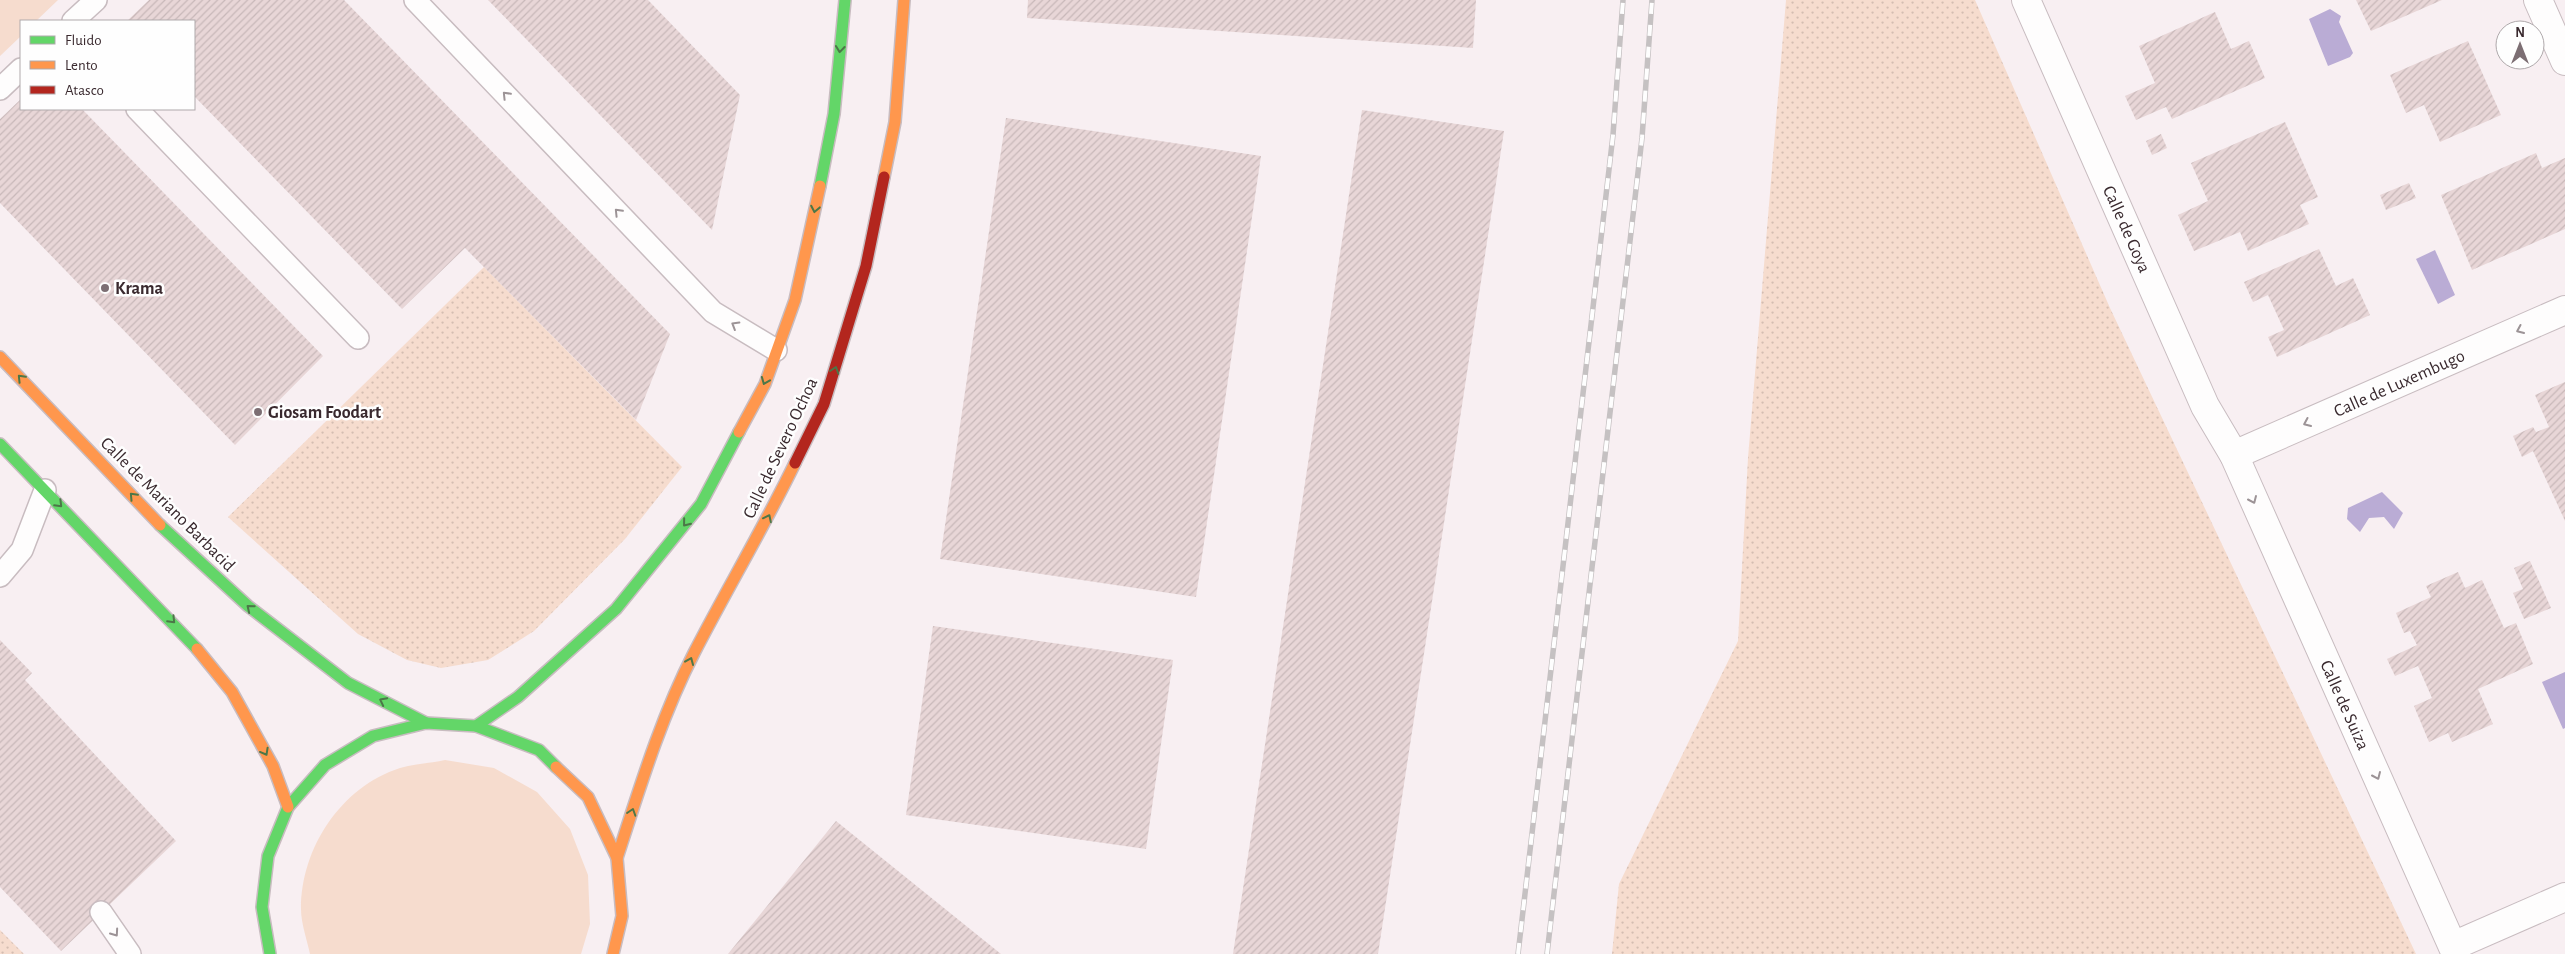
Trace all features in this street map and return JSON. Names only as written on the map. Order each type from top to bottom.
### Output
[{"type":"street","points":[[476,726],[518,696],[616,609],[701,504],[765,384],[795,300],[810,239],[834,114],[845,0]]},
{"type":"street","name":"Calle de Severo Ochoa","points":[[617,858],[646,766],[693,654],[763,529],[824,404],[866,266],[893,131],[904,0]]},
{"type":"street","name":"Calle de Goya","points":[[2026,0],[2205,406],[2234,455]]},
{"type":"street","points":[[2538,0],[2565,61]]},
{"type":"street","name":"Calle de Luxembugo","points":[[2234,455],[2565,310]]},
{"type":"street","name":"Calle de Mariano Barbacid","points":[[0,357],[172,538],[248,606],[348,683],[426,723]]},
{"type":"street","points":[[0,444],[186,635],[232,692],[273,766],[288,807]]},
{"type":"street","name":"Calle de Suiza","points":[[2234,455],[2454,950]]},
{"type":"street","points":[[270,954],[262,907],[268,856],[288,807],[325,765],[373,736],[426,723],[476,726],[539,750],[588,797],[617,858],[622,916],[613,954]]},
{"type":"street","points":[[2454,950],[2565,897]]},
{"type":"lane","points":[[74,20],[96,0]]},
{"type":"lane","points":[[415,0],[713,312],[776,350]]},
{"type":"lane","points":[[0,88],[20,70]]},
{"type":"lane","points":[[137,110],[358,338]]},
{"type":"lane","points":[[0,576],[22,550],[45,490]]},
{"type":"lane","points":[[101,912],[130,954]]},
{"type":"shaded area","points":[[0,0],[58,0],[37,20],[20,20],[20,37],[0,56]]},
{"type":"shaded area","points":[[1786,0],[1975,0],[2110,308],[2416,954],[1612,954],[1619,884],[1738,641],[1748,458]]},
{"type":"shaded area","points":[[2330,9],[2341,16],[2339,22],[2353,53],[2350,57],[2328,66],[2309,19]]},
{"type":"shaded area","points":[[2435,250],[2455,295],[2438,304],[2416,259]]},
{"type":"shaded area","points":[[484,267],[682,467],[625,539],[534,631],[488,660],[441,668],[407,660],[358,634],[228,517]]},
{"type":"shaded area","points":[[2382,492],[2403,513],[2394,529],[2384,517],[2369,518],[2360,532],[2347,519],[2348,508]]},
{"type":"shaded area","points":[[2565,672],[2565,728],[2563,729],[2542,682]]},
{"type":"shaded area","points":[[445,760],[494,768],[537,792],[570,829],[588,875],[590,924],[581,954],[310,954],[301,914],[303,886],[308,864],[328,823],[360,789],[379,777],[411,765]]},
{"type":"shaded area","points":[[0,930],[24,954],[0,954]]},
{"type":"building","points":[[149,0],[344,0],[670,334],[636,420],[465,248],[402,309],[195,97],[195,20],[128,20]]},
{"type":"building","points":[[488,0],[648,0],[740,95],[712,230]]},
{"type":"building","points":[[1028,0],[1476,0],[1473,48],[1027,18]]},
{"type":"building","points":[[2356,0],[2442,0],[2371,31]]},
{"type":"building","points":[[2215,12],[2231,49],[2249,41],[2265,78],[2172,119],[2166,107],[2136,120],[2125,96],[2155,83],[2139,46]]},
{"type":"building","points":[[2468,41],[2501,115],[2440,142],[2424,105],[2406,113],[2390,75]]},
{"type":"building","points":[[20,100],[20,110],[83,110],[323,356],[235,445],[0,203],[0,119]]},
{"type":"building","points":[[1362,110],[1504,131],[1378,954],[1233,954]]},
{"type":"building","points":[[1006,118],[1261,156],[1196,597],[940,559]]},
{"type":"building","points":[[2285,122],[2318,197],[2300,205],[2309,224],[2248,251],[2240,232],[2194,251],[2178,215],[2208,201],[2191,163]]},
{"type":"building","points":[[2161,134],[2167,148],[2152,155],[2146,141]]},
{"type":"building","points":[[2536,153],[2542,168],[2565,158],[2565,229],[2472,270],[2441,195]]},
{"type":"building","points":[[2409,183],[2416,198],[2386,210],[2380,195]]},
{"type":"building","points":[[2319,249],[2336,286],[2353,278],[2370,315],[2277,357],[2268,337],[2284,330],[2268,295],[2253,302],[2244,282]]},
{"type":"building","points":[[2565,382],[2565,521],[2533,451],[2522,457],[2513,436],[2533,427],[2536,432],[2549,427],[2535,395]]},
{"type":"building","points":[[2530,561],[2551,608],[2524,619],[2513,593],[2523,589],[2514,568]]},
{"type":"building","points":[[2458,572],[2465,588],[2482,580],[2504,628],[2516,623],[2533,664],[2478,689],[2493,724],[2452,742],[2448,733],[2429,742],[2414,706],[2432,698],[2418,666],[2395,676],[2387,659],[2417,645],[2410,631],[2404,633],[2396,613],[2431,597],[2426,586]]},
{"type":"building","points":[[933,626],[1173,660],[1146,849],[906,815]]},
{"type":"building","points":[[0,640],[32,673],[25,680],[176,841],[61,951],[0,887]]},
{"type":"building","points":[[836,821],[1001,954],[728,954]]},
{"type":"railway","points":[[1518,954],[1613,135],[1623,0]]},
{"type":"railway","points":[[1547,954],[1642,138],[1652,0]]},
{"type":"traffic: fast","points":[[820,186],[834,114],[845,0]]},
{"type":"traffic: fast","points":[[476,726],[518,697],[616,609],[701,504],[739,432]]},
{"type":"traffic: fast","points":[[0,444],[197,649]]},
{"type":"traffic: fast","points":[[160,525],[248,606],[348,683],[426,723]]},
{"type":"traffic: fast","points":[[270,954],[262,907],[268,856],[288,807],[325,765],[373,736],[426,723],[476,726],[539,750],[556,767]]},
{"type":"traffic: slow","points":[[884,177],[895,122],[904,0]]},
{"type":"traffic: slow","points":[[739,432],[765,384],[795,300],[820,186]]},
{"type":"traffic: slow","points":[[0,357],[160,525]]},
{"type":"traffic: slow","points":[[617,858],[651,754],[682,677],[795,463]]},
{"type":"traffic: slow","points":[[197,649],[232,692],[273,766],[288,807]]},
{"type":"traffic: slow","points":[[556,767],[588,797],[617,858],[622,916],[613,954]]},
{"type":"traffic: jam","points":[[795,463],[824,404],[866,266],[884,177]]},
{"type":"place","name":"Krama","points":[[105,288]]},
{"type":"place","name":"Giosam Foodart","points":[[258,412]]}]
